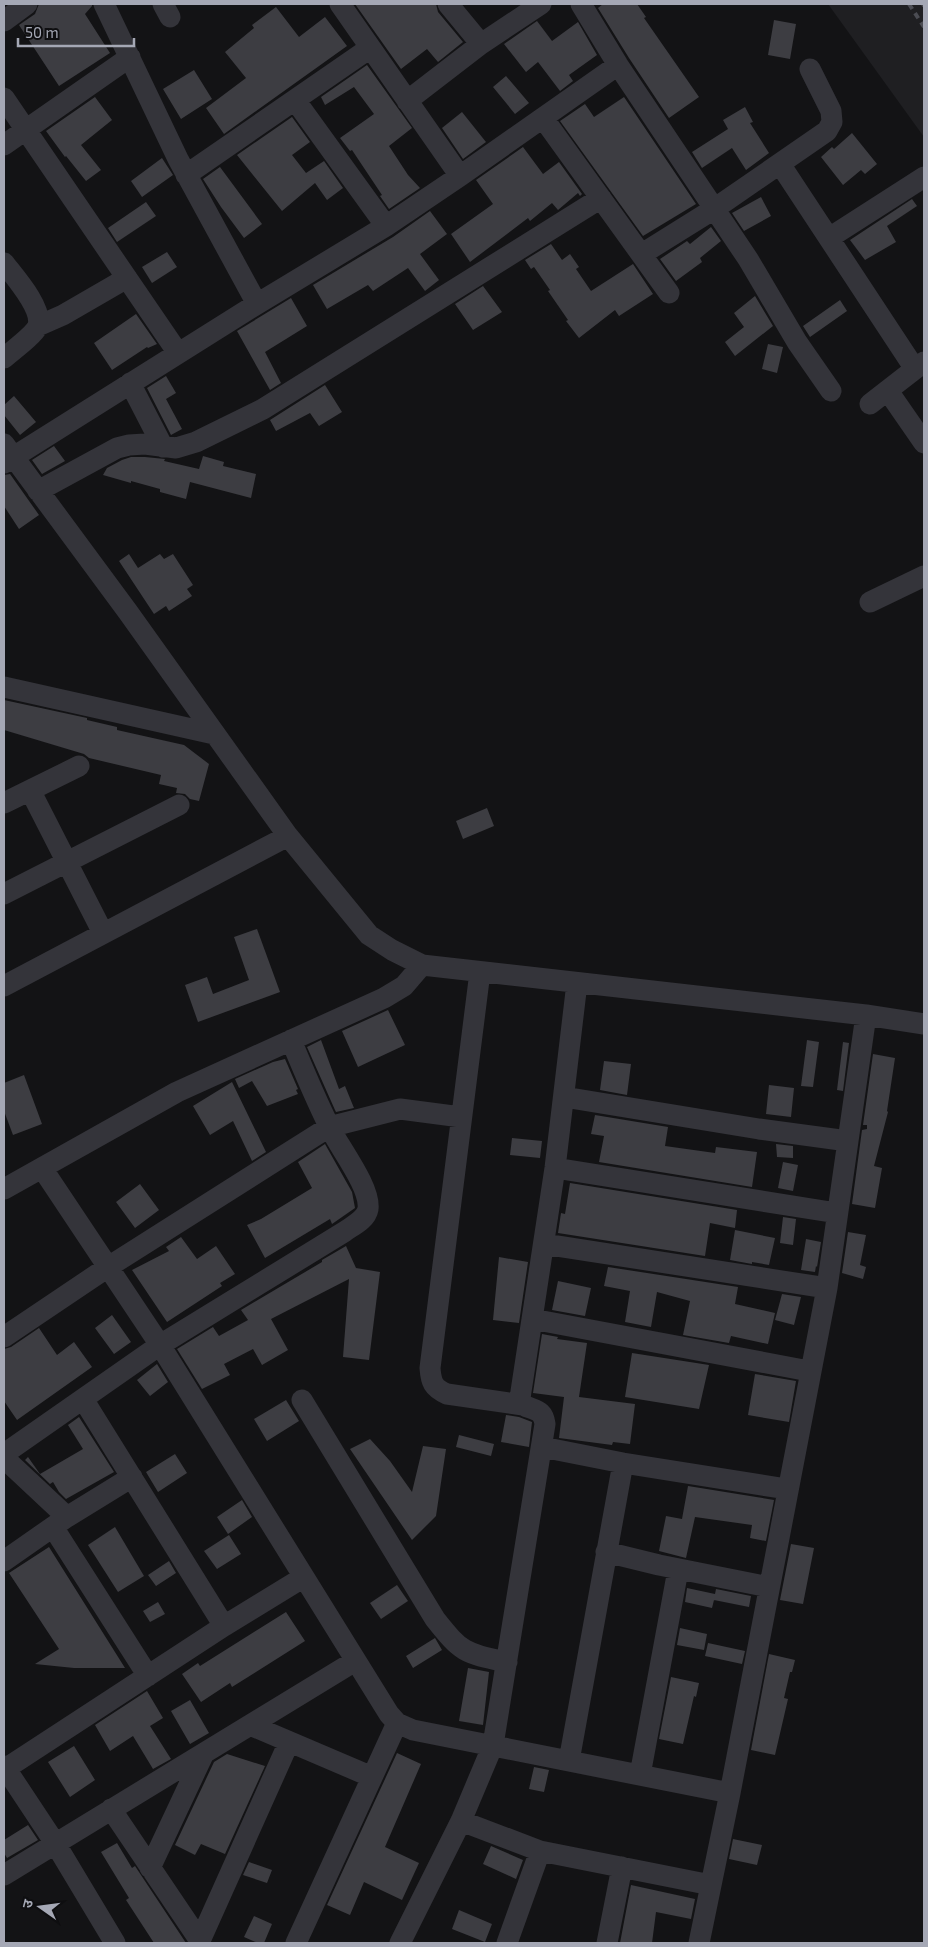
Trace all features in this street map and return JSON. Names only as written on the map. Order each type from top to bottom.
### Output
[{"type":"street","points":[[4,21],[28,4]]},
{"type":"street","points":[[104,4],[186,175],[257,304]]},
{"type":"street","points":[[340,4],[460,176]]},
{"type":"street","points":[[448,4],[481,44]]},
{"type":"street","points":[[407,101],[481,44],[541,4]]},
{"type":"street","points":[[581,4],[618,65],[748,259],[797,342],[831,391]]},
{"type":"street","points":[[186,175],[370,48]]},
{"type":"street","points":[[4,145],[25,128],[130,57]]},
{"type":"street","points":[[618,65],[386,226],[130,383],[7,455],[38,491],[288,836],[370,935],[392,950],[422,966],[866,1015],[924,1024]]},
{"type":"street","points":[[642,254],[714,209],[817,140],[827,131],[832,122],[830,111],[810,70]]},
{"type":"street","points":[[4,98],[178,353]]},
{"type":"street","points":[[295,100],[386,226]]},
{"type":"street","points":[[543,118],[669,293]]},
{"type":"street","points":[[780,164],[829,238],[920,366],[870,404]]},
{"type":"street","points":[[829,238],[924,177]]},
{"type":"street","points":[[38,491],[117,448],[145,444],[176,448],[196,442],[262,409],[601,198]]},
{"type":"street","points":[[4,263],[33,304],[37,313],[38,326]]},
{"type":"street","points":[[4,358],[38,326],[63,315],[127,278]]},
{"type":"street","points":[[130,383],[163,447]]},
{"type":"street","points":[[888,390],[924,443]]},
{"type":"street","points":[[870,602],[924,576]]},
{"type":"street","points":[[4,687],[214,734]]},
{"type":"street","points":[[4,803],[80,766]]},
{"type":"street","points":[[30,790],[103,933]]},
{"type":"street","points":[[4,894],[179,805]]},
{"type":"street","points":[[4,986],[288,836]]},
{"type":"street","points":[[4,1189],[177,1092],[384,998],[404,986],[422,966]]},
{"type":"street","points":[[402,1943],[460,1821],[492,1746],[545,1424],[544,1416],[539,1411],[522,1405],[447,1394],[438,1390],[431,1381],[430,1368],[480,972]]},
{"type":"street","points":[[522,1405],[520,1398],[555,1168],[577,983]]},
{"type":"street","points":[[699,1943],[730,1793],[826,1288],[866,1015]]},
{"type":"street","points":[[4,1454],[160,1345],[336,1237],[364,1217],[368,1209],[367,1198],[359,1177],[329,1127],[291,1040]]},
{"type":"street","points":[[564,1097],[759,1129],[848,1141]]},
{"type":"street","points":[[4,1337],[108,1267],[329,1127],[400,1109],[461,1117]]},
{"type":"street","points":[[42,1168],[160,1345],[355,1661],[396,1723],[413,1730],[730,1793]]},
{"type":"street","points":[[555,1168],[837,1213]]},
{"type":"street","points":[[544,1244],[826,1288]]},
{"type":"street","points":[[532,1319],[809,1371]]},
{"type":"street","points":[[83,1399],[224,1626]]},
{"type":"street","points":[[302,1400],[435,1619],[454,1643],[465,1651],[475,1656],[506,1662]]},
{"type":"street","points":[[542,1447],[622,1463],[787,1489]]},
{"type":"street","points":[[4,1458],[60,1522],[148,1676]]},
{"type":"street","points":[[569,1761],[622,1463]]},
{"type":"street","points":[[4,1561],[60,1522],[132,1477]]},
{"type":"street","points":[[606,1552],[678,1570],[769,1587]]},
{"type":"street","points":[[640,1775],[678,1570]]},
{"type":"street","points":[[115,1943],[55,1843],[5,1768],[224,1626],[304,1577]]},
{"type":"street","points":[[4,1875],[355,1661]]},
{"type":"street","points":[[296,1943],[396,1723]]},
{"type":"street","points":[[250,1725],[372,1777]]},
{"type":"street","points":[[199,1942],[289,1742]]},
{"type":"street","points":[[150,1868],[204,1753]]},
{"type":"street","points":[[111,1809],[199,1942]]},
{"type":"street","points":[[460,1821],[540,1851],[711,1885]]},
{"type":"street","points":[[507,1943],[540,1851]]},
{"type":"street","points":[[607,1943],[622,1867]]},
{"type":"shaded area","points":[[828,4],[924,4],[924,137]]},
{"type":"building","points":[[39,4],[92,4],[85,14],[110,53],[59,86],[19,25],[35,14]]},
{"type":"building","points":[[355,4],[436,4],[438,12],[463,42],[438,62],[427,49],[401,69]]},
{"type":"building","points":[[603,4],[637,4],[646,17],[644,18],[699,97],[669,118],[598,8]]},
{"type":"building","points":[[276,7],[299,37],[325,17],[347,46],[224,134],[206,108],[246,78],[225,52],[254,28],[252,25]]},
{"type":"building","points":[[774,20],[796,24],[790,59],[768,55]]},
{"type":"building","points":[[537,21],[552,41],[578,22],[597,55],[569,75],[573,81],[560,91],[538,62],[526,72],[504,44]]},
{"type":"building","points":[[367,65],[412,128],[389,146],[408,175],[420,188],[389,209],[380,196],[382,195],[352,150],[350,151],[340,138],[374,114],[354,87],[325,105],[321,97]]},
{"type":"building","points":[[194,70],[212,99],[181,119],[163,89]]},
{"type":"building","points":[[506,76],[529,103],[515,114],[493,87]]},
{"type":"building","points":[[95,97],[112,120],[81,145],[101,170],[86,181],[46,131]]},
{"type":"building","points":[[624,97],[696,204],[643,236],[560,121],[585,104],[594,117]]},
{"type":"building","points":[[745,107],[753,122],[750,123],[769,153],[746,170],[732,148],[702,168],[692,152],[728,129],[723,120]]},
{"type":"building","points":[[462,112],[486,142],[463,159],[442,128]]},
{"type":"building","points":[[292,117],[310,142],[292,155],[306,173],[324,161],[343,188],[327,200],[315,183],[282,211],[237,155]]},
{"type":"building","points":[[852,133],[877,164],[865,174],[861,170],[843,185],[821,157],[832,147],[834,149]]},
{"type":"building","points":[[523,147],[543,174],[559,162],[582,194],[580,196],[578,193],[558,210],[552,203],[530,221],[528,218],[470,262],[451,234],[493,204],[476,180]]},
{"type":"building","points":[[162,158],[173,175],[142,197],[131,181]]},
{"type":"building","points":[[220,167],[262,224],[244,238],[203,179]]},
{"type":"building","points":[[761,197],[771,216],[744,231],[732,213]]},
{"type":"building","points":[[912,199],[917,206],[887,226],[896,242],[865,260],[850,240]]},
{"type":"building","points":[[146,202],[156,216],[117,242],[108,228]]},
{"type":"building","points":[[430,211],[447,234],[420,254],[439,280],[425,291],[408,268],[373,291],[368,285],[327,309],[313,285],[393,237]]},
{"type":"building","points":[[711,227],[721,241],[700,258],[702,262],[676,281],[660,259],[687,241],[690,244]]},
{"type":"building","points":[[551,244],[562,260],[570,254],[579,267],[576,269],[591,291],[633,264],[653,294],[619,316],[615,310],[579,338],[566,321],[568,320],[548,291],[550,290],[534,267],[531,269],[525,260]]},
{"type":"building","points":[[167,252],[177,267],[152,283],[142,267]]},
{"type":"building","points":[[483,286],[502,312],[473,330],[455,304]]},
{"type":"building","points":[[755,296],[773,326],[735,356],[725,342],[744,327],[734,313]]},
{"type":"building","points":[[291,298],[307,326],[265,352],[281,383],[270,390],[237,331]]},
{"type":"building","points":[[840,300],[847,311],[810,337],[803,326]]},
{"type":"building","points":[[136,314],[157,344],[147,347],[112,370],[94,343]]},
{"type":"building","points":[[768,344],[783,347],[777,373],[762,369]]},
{"type":"building","points":[[166,376],[176,393],[166,399],[182,429],[171,435],[147,388]]},
{"type":"building","points":[[325,385],[342,412],[319,426],[310,413],[276,431],[270,420]]},
{"type":"building","points":[[14,396],[36,422],[20,435],[4,415],[4,405]]},
{"type":"building","points":[[54,446],[65,461],[42,474],[32,460]]},
{"type":"building","points":[[203,456],[224,462],[223,466],[256,474],[251,498],[190,482],[186,499],[160,492],[160,489],[103,475],[107,468],[131,457],[165,459],[164,461],[199,469]]},
{"type":"building","points":[[10,474],[39,515],[19,529],[4,506],[4,475]]},
{"type":"building","points":[[129,554],[138,568],[160,554],[164,559],[173,554],[193,585],[187,589],[192,596],[169,611],[166,606],[154,614],[119,561]]},
{"type":"building","points":[[4,700],[87,718],[87,720],[117,727],[117,730],[184,745],[209,764],[199,801],[190,799],[185,794],[176,793],[177,788],[159,784],[161,775],[89,758],[84,754],[4,730]]},
{"type":"building","points":[[487,808],[494,826],[463,839],[456,821]]},
{"type":"building","points":[[257,929],[280,992],[198,1022],[185,985],[207,977],[213,994],[249,980],[234,937]]},
{"type":"building","points":[[388,1010],[405,1045],[358,1067],[342,1031]]},
{"type":"building","points":[[321,1040],[339,1089],[345,1086],[354,1108],[336,1112],[335,1110],[307,1047]]},
{"type":"building","points":[[807,1040],[819,1042],[813,1087],[801,1086]]},
{"type":"building","points":[[843,1042],[849,1043],[843,1091],[837,1090]]},
{"type":"building","points":[[873,1054],[895,1058],[888,1112],[874,1166],[882,1168],[875,1208],[852,1204],[862,1130],[867,1129],[867,1125],[863,1125]]},
{"type":"building","points":[[285,1059],[298,1089],[296,1090],[298,1094],[267,1106],[252,1081],[239,1088],[235,1079],[273,1062]]},
{"type":"building","points":[[604,1061],[631,1064],[627,1095],[600,1090]]},
{"type":"building","points":[[24,1075],[42,1124],[13,1135],[4,1111],[4,1083]]},
{"type":"building","points":[[232,1082],[266,1152],[252,1161],[233,1121],[210,1135],[193,1106]]},
{"type":"building","points":[[769,1085],[794,1088],[791,1117],[766,1114]]},
{"type":"building","points":[[595,1115],[668,1127],[665,1146],[715,1153],[716,1147],[757,1152],[752,1187],[599,1162],[604,1136],[591,1134]]},
{"type":"building","points":[[512,1138],[542,1141],[540,1158],[510,1155]]},
{"type":"building","points":[[325,1144],[352,1192],[355,1208],[332,1224],[330,1219],[265,1258],[247,1225],[261,1219],[312,1188],[298,1162]]},
{"type":"building","points":[[776,1144],[793,1146],[793,1158],[777,1157]]},
{"type":"building","points":[[783,1162],[798,1165],[793,1191],[778,1188]]},
{"type":"building","points":[[570,1183],[737,1210],[735,1228],[710,1223],[705,1256],[558,1233],[561,1213],[565,1214]]},
{"type":"building","points":[[140,1184],[159,1210],[135,1228],[116,1202]]},
{"type":"building","points":[[783,1217],[796,1219],[793,1245],[780,1243]]},
{"type":"building","points":[[735,1230],[775,1238],[769,1265],[730,1260]]},
{"type":"building","points":[[848,1232],[866,1235],[860,1265],[866,1267],[863,1279],[842,1273]]},
{"type":"building","points":[[181,1237],[197,1259],[216,1246],[235,1274],[220,1283],[222,1286],[167,1322],[132,1270],[169,1251],[166,1247]]},
{"type":"building","points":[[806,1239],[821,1242],[815,1272],[801,1270]]},
{"type":"building","points":[[346,1246],[356,1268],[380,1272],[369,1360],[343,1357],[349,1279],[271,1319],[288,1350],[262,1365],[253,1349],[224,1364],[230,1375],[202,1389],[177,1349],[213,1327],[219,1336],[248,1320],[241,1310]]},
{"type":"building","points":[[499,1257],[528,1262],[519,1323],[493,1320]]},
{"type":"building","points":[[608,1267],[738,1287],[735,1304],[775,1313],[768,1344],[731,1336],[729,1343],[683,1335],[690,1301],[657,1292],[651,1327],[625,1322],[630,1291],[604,1286]]},
{"type":"building","points":[[558,1281],[591,1288],[585,1316],[552,1310]]},
{"type":"building","points":[[782,1294],[801,1297],[794,1325],[775,1320]]},
{"type":"building","points":[[112,1315],[131,1342],[114,1354],[95,1328]]},
{"type":"building","points":[[39,1328],[57,1355],[74,1342],[92,1367],[17,1420],[4,1401],[4,1349],[11,1347]]},
{"type":"building","points":[[542,1334],[558,1337],[557,1339],[587,1343],[579,1397],[635,1404],[630,1444],[613,1442],[612,1445],[559,1438],[564,1397],[533,1393]]},
{"type":"building","points":[[632,1353],[709,1365],[699,1409],[625,1397]]},
{"type":"building","points":[[157,1364],[168,1382],[150,1396],[137,1380]]},
{"type":"building","points":[[755,1374],[796,1381],[789,1422],[748,1415]]},
{"type":"building","points":[[286,1400],[299,1421],[267,1441],[254,1419]]},
{"type":"building","points":[[506,1415],[532,1422],[529,1447],[501,1442]]},
{"type":"building","points":[[79,1417],[114,1472],[66,1499],[53,1482],[50,1484],[25,1460],[28,1457],[40,1474],[83,1449],[68,1425]]},
{"type":"building","points":[[459,1435],[494,1444],[491,1456],[456,1447]]},
{"type":"building","points":[[370,1439],[390,1461],[412,1492],[423,1446],[446,1449],[436,1516],[412,1540],[350,1449]]},
{"type":"building","points":[[175,1454],[187,1473],[158,1492],[146,1472]]},
{"type":"building","points":[[688,1486],[774,1500],[766,1541],[750,1538],[752,1525],[695,1517],[686,1558],[659,1551],[666,1516],[682,1519]]},
{"type":"building","points":[[242,1500],[252,1517],[228,1534],[217,1517]]},
{"type":"building","points":[[115,1527],[144,1576],[118,1592],[88,1545]]},
{"type":"building","points":[[229,1535],[241,1554],[217,1569],[204,1551]]},
{"type":"building","points":[[791,1544],[814,1548],[803,1604],[780,1600]]},
{"type":"building","points":[[49,1547],[125,1668],[74,1668],[35,1664],[59,1649],[9,1573]]},
{"type":"building","points":[[169,1561],[176,1573],[156,1586],[148,1575]]},
{"type":"building","points":[[397,1585],[408,1601],[381,1619],[370,1603]]},
{"type":"building","points":[[687,1588],[715,1594],[716,1589],[751,1596],[749,1607],[714,1600],[712,1608],[685,1602]]},
{"type":"building","points":[[158,1602],[165,1614],[150,1622],[143,1611]]},
{"type":"building","points":[[286,1612],[305,1641],[232,1687],[230,1683],[201,1702],[182,1674],[198,1663],[200,1666]]},
{"type":"building","points":[[680,1628],[707,1634],[704,1650],[677,1645]]},
{"type":"building","points":[[435,1638],[442,1650],[413,1668],[406,1656]]},
{"type":"building","points":[[708,1643],[745,1651],[742,1664],[705,1656]]},
{"type":"building","points":[[769,1654],[795,1660],[784,1698],[788,1699],[775,1755],[751,1750]]},
{"type":"building","points":[[468,1668],[489,1672],[483,1725],[459,1721]]},
{"type":"building","points":[[671,1677],[699,1683],[696,1697],[694,1696],[683,1744],[659,1739]]},
{"type":"building","points":[[147,1691],[163,1718],[150,1726],[171,1759],[153,1769],[133,1736],[110,1751],[95,1725]]},
{"type":"building","points":[[190,1700],[209,1733],[190,1744],[171,1711]]},
{"type":"building","points":[[74,1746],[95,1780],[70,1797],[48,1762]]},
{"type":"building","points":[[397,1753],[421,1764],[385,1847],[419,1863],[402,1900],[364,1882],[350,1915],[327,1905]]},
{"type":"building","points":[[227,1754],[265,1766],[225,1854],[201,1844],[195,1855],[175,1845],[214,1762]]},
{"type":"building","points":[[534,1767],[549,1770],[544,1792],[529,1789]]},
{"type":"building","points":[[28,1825],[38,1840],[7,1858],[4,1853],[4,1840]]},
{"type":"building","points":[[733,1839],[762,1845],[757,1865],[729,1859]]},
{"type":"building","points":[[117,1843],[132,1868],[135,1866],[186,1943],[154,1943],[126,1900],[129,1898],[101,1852]]},
{"type":"building","points":[[491,1846],[523,1860],[516,1879],[483,1864]]},
{"type":"building","points":[[249,1862],[272,1870],[267,1883],[243,1875]]},
{"type":"building","points":[[631,1885],[695,1899],[691,1919],[656,1912],[652,1943],[620,1943]]},
{"type":"building","points":[[459,1910],[492,1924],[485,1942],[452,1929]]},
{"type":"building","points":[[254,1916],[272,1924],[264,1943],[258,1943],[244,1937]]},
{"type":"railway","points":[[909,4],[924,27]]}]
